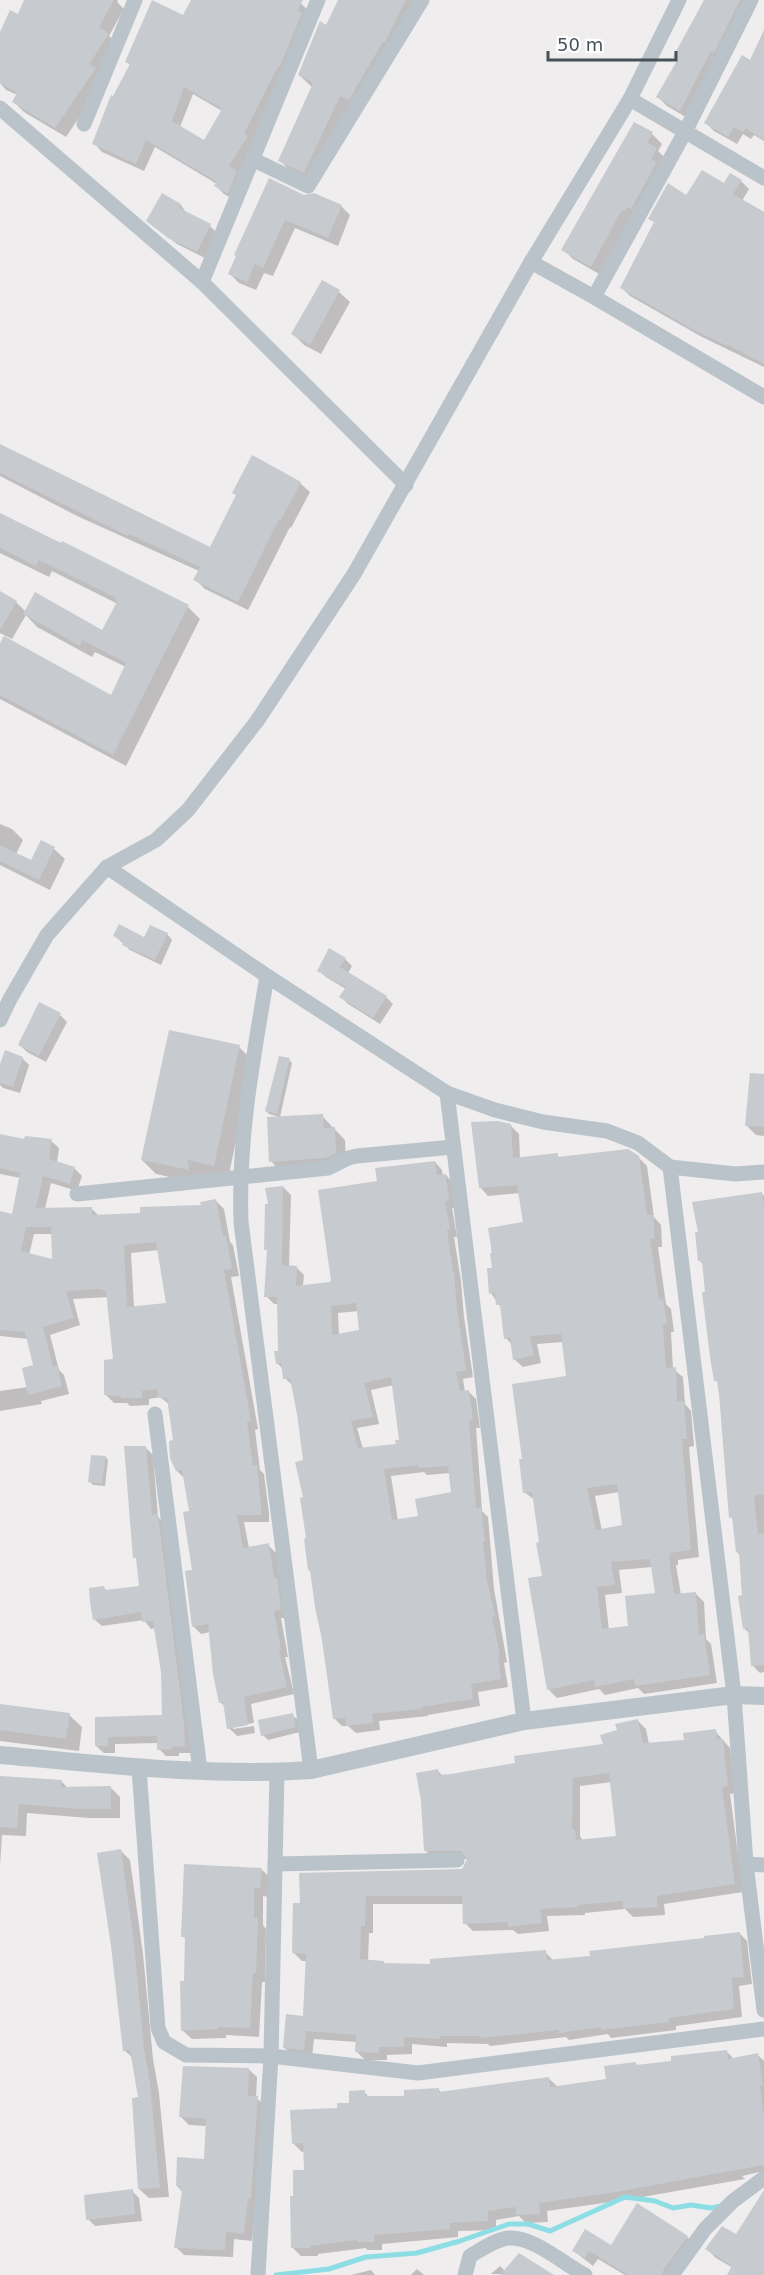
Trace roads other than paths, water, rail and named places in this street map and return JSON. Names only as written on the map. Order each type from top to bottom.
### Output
[{"type":"street","points":[[84,124],[135,0]]},
{"type":"street","points":[[202,282],[318,0]]},
{"type":"street","points":[[254,160],[308,186],[422,0]]},
{"type":"street","points":[[0,1020],[48,935],[107,867],[156,840],[188,810],[257,721],[354,574],[531,262],[630,99],[680,0]]},
{"type":"street","points":[[594,297],[685,132],[752,0]]},
{"type":"street","points":[[630,99],[764,178]]},
{"type":"street","points":[[0,108],[202,282],[406,485]]},
{"type":"street","points":[[531,262],[764,397]]},
{"type":"street","points":[[107,867],[267,976],[447,1093],[495,1110],[543,1122],[607,1131],[638,1143],[670,1167],[735,1174],[764,1172]]},
{"type":"street","points":[[267,976],[245,1108],[239,1177],[242,1234],[311,1770]]},
{"type":"street","points":[[447,1093],[524,1721]]},
{"type":"street","points":[[76,1194],[328,1168],[357,1156],[453,1147]]},
{"type":"street","points":[[670,1167],[734,1695],[746,1864],[764,2010]]},
{"type":"street","points":[[155,1414],[200,1770]]},
{"type":"street","points":[[0,1755],[139,1769],[278,1772],[311,1770],[524,1721],[734,1695],[764,1696]]},
{"type":"street","points":[[139,1769],[158,2028],[164,2042],[186,2055],[271,2056],[418,2073],[764,2029]]},
{"type":"street","points":[[259,2270],[271,2056],[278,1772]]},
{"type":"street","points":[[275,1864],[457,1860]]},
{"type":"street","points":[[746,1864],[764,1865]]},
{"type":"street","points":[[672,2275],[705,2229],[733,2201],[764,2178]]},
{"type":"street","points":[[465,2275],[470,2256],[496,2242],[510,2238],[552,2253],[585,2275]]},
{"type":"waterway","points":[[276,2275],[329,2269],[366,2257],[417,2253],[509,2224],[528,2224],[550,2231],[625,2197],[655,2201],[673,2208],[691,2205],[711,2208],[721,2206]]}]
